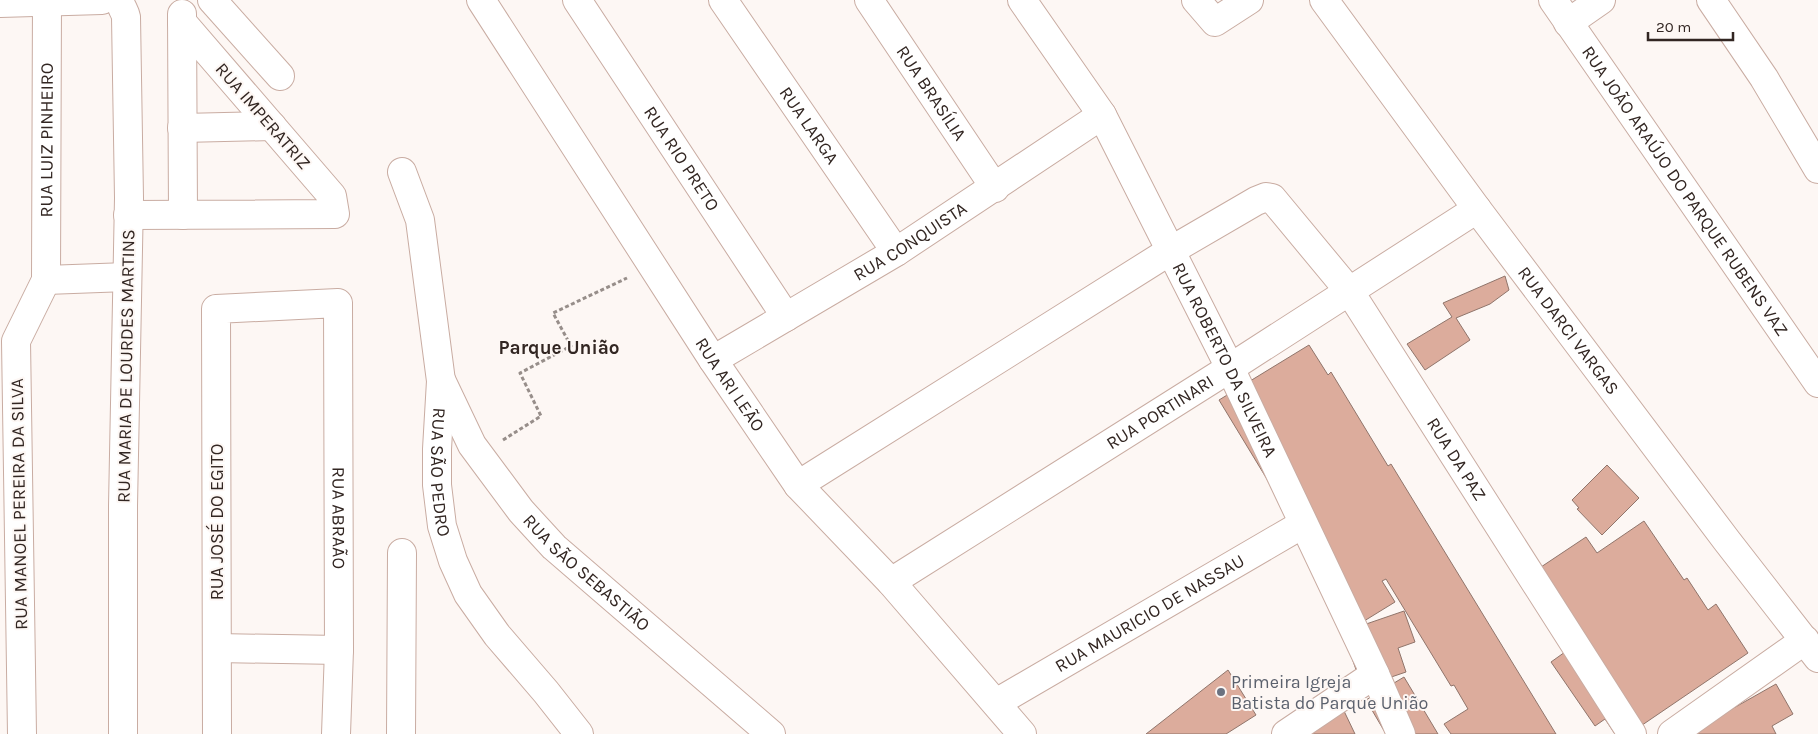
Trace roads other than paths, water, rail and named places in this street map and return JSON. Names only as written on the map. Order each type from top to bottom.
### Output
[{"type":"street","points":[[212,0],[280,76]]},
{"type":"street","name":"RUA ARI LEÃO","points":[[480,0],[713,360],[798,485],[891,582],[1022,734]]},
{"type":"street","name":"RUA RIO PRETO","points":[[577,0],[786,317]]},
{"type":"street","name":"RUA LARGA","points":[[723,0],[896,252]]},
{"type":"street","name":"RUA BRASÍLIA","points":[[869,0],[995,188]]},
{"type":"street","name":"RUA ROBERTO DA SILVEIRA","points":[[1022,0],[1102,115],[1230,368],[1302,524],[1375,674],[1401,734]]},
{"type":"street","points":[[1196,0],[1215,22],[1249,0]]},
{"type":"street","name":"RUA DARCI VARGAS","points":[[1324,0],[1477,208],[1721,533],[1811,649]]},
{"type":"street","name":"RUA JOÃO ARAÚJO DO PARQUE RUBENS VAZ","points":[[1553,0],[1818,383]]},
{"type":"street","points":[[1568,23],[1601,0]]},
{"type":"street","points":[[1711,0],[1764,78],[1818,169]]},
{"type":"street","name":"RUA LUIZ PINHEIRO","points":[[46,280],[47,1]]},
{"type":"street","points":[[0,3],[112,1]]},
{"type":"street","name":"RUA MARIA DE LOURDES MARTINS","points":[[112,1],[124,9],[126,17],[128,215],[123,506],[123,734]]},
{"type":"street","name":"RUA IMPERATRIZ","points":[[182,128],[182,13],[272,126],[332,196],[335,214],[183,215]]},
{"type":"street","name":"RUA CONQUISTA","points":[[713,360],[896,252],[995,188],[1102,115]]},
{"type":"street","points":[[128,215],[183,215],[182,128],[272,126]]},
{"type":"street","name":"RUA SÃO PEDRO","points":[[402,172],[420,220],[441,381],[437,441],[438,494],[442,526],[453,561],[468,594],[497,635],[579,734]]},
{"type":"street","name":"RUA DA PAZ","points":[[1170,250],[1256,201],[1266,197],[1272,198],[1277,202],[1350,292],[1632,734]]},
{"type":"street","name":"RUA PORTINARI","points":[[891,582],[1350,292],[1477,208]]},
{"type":"street","points":[[798,485],[1170,250]]},
{"type":"street","points":[[46,280],[127,277]]},
{"type":"street","name":"RUA MANOEL PEREIRA DA SILVA","points":[[22,734],[8,340],[46,280]]},
{"type":"street","name":"RUA ABRAÃO","points":[[216,309],[338,303],[339,650],[336,734]]},
{"type":"street","name":"RUA JOSÉ DO EGITO","points":[[216,309],[217,734]]},
{"type":"street","name":"RUA SÃO SEBASTIÃO","points":[[441,381],[472,445],[516,503],[554,547],[772,734]]},
{"type":"street","name":"RUA MAURICIO DE NASSAU","points":[[996,703],[1302,524]]},
{"type":"street","points":[[400,734],[402,553]]},
{"type":"street","points":[[217,648],[339,650]]},
{"type":"street","points":[[1672,734],[1811,649]]},
{"type":"street","points":[[1286,734],[1375,674]]},
{"type":"place","name":"Primeira Igreja Batista do Parque União","points":[[1221,692]]},
{"type":"district","name":"Parque União","points":[[559,348]]}]
